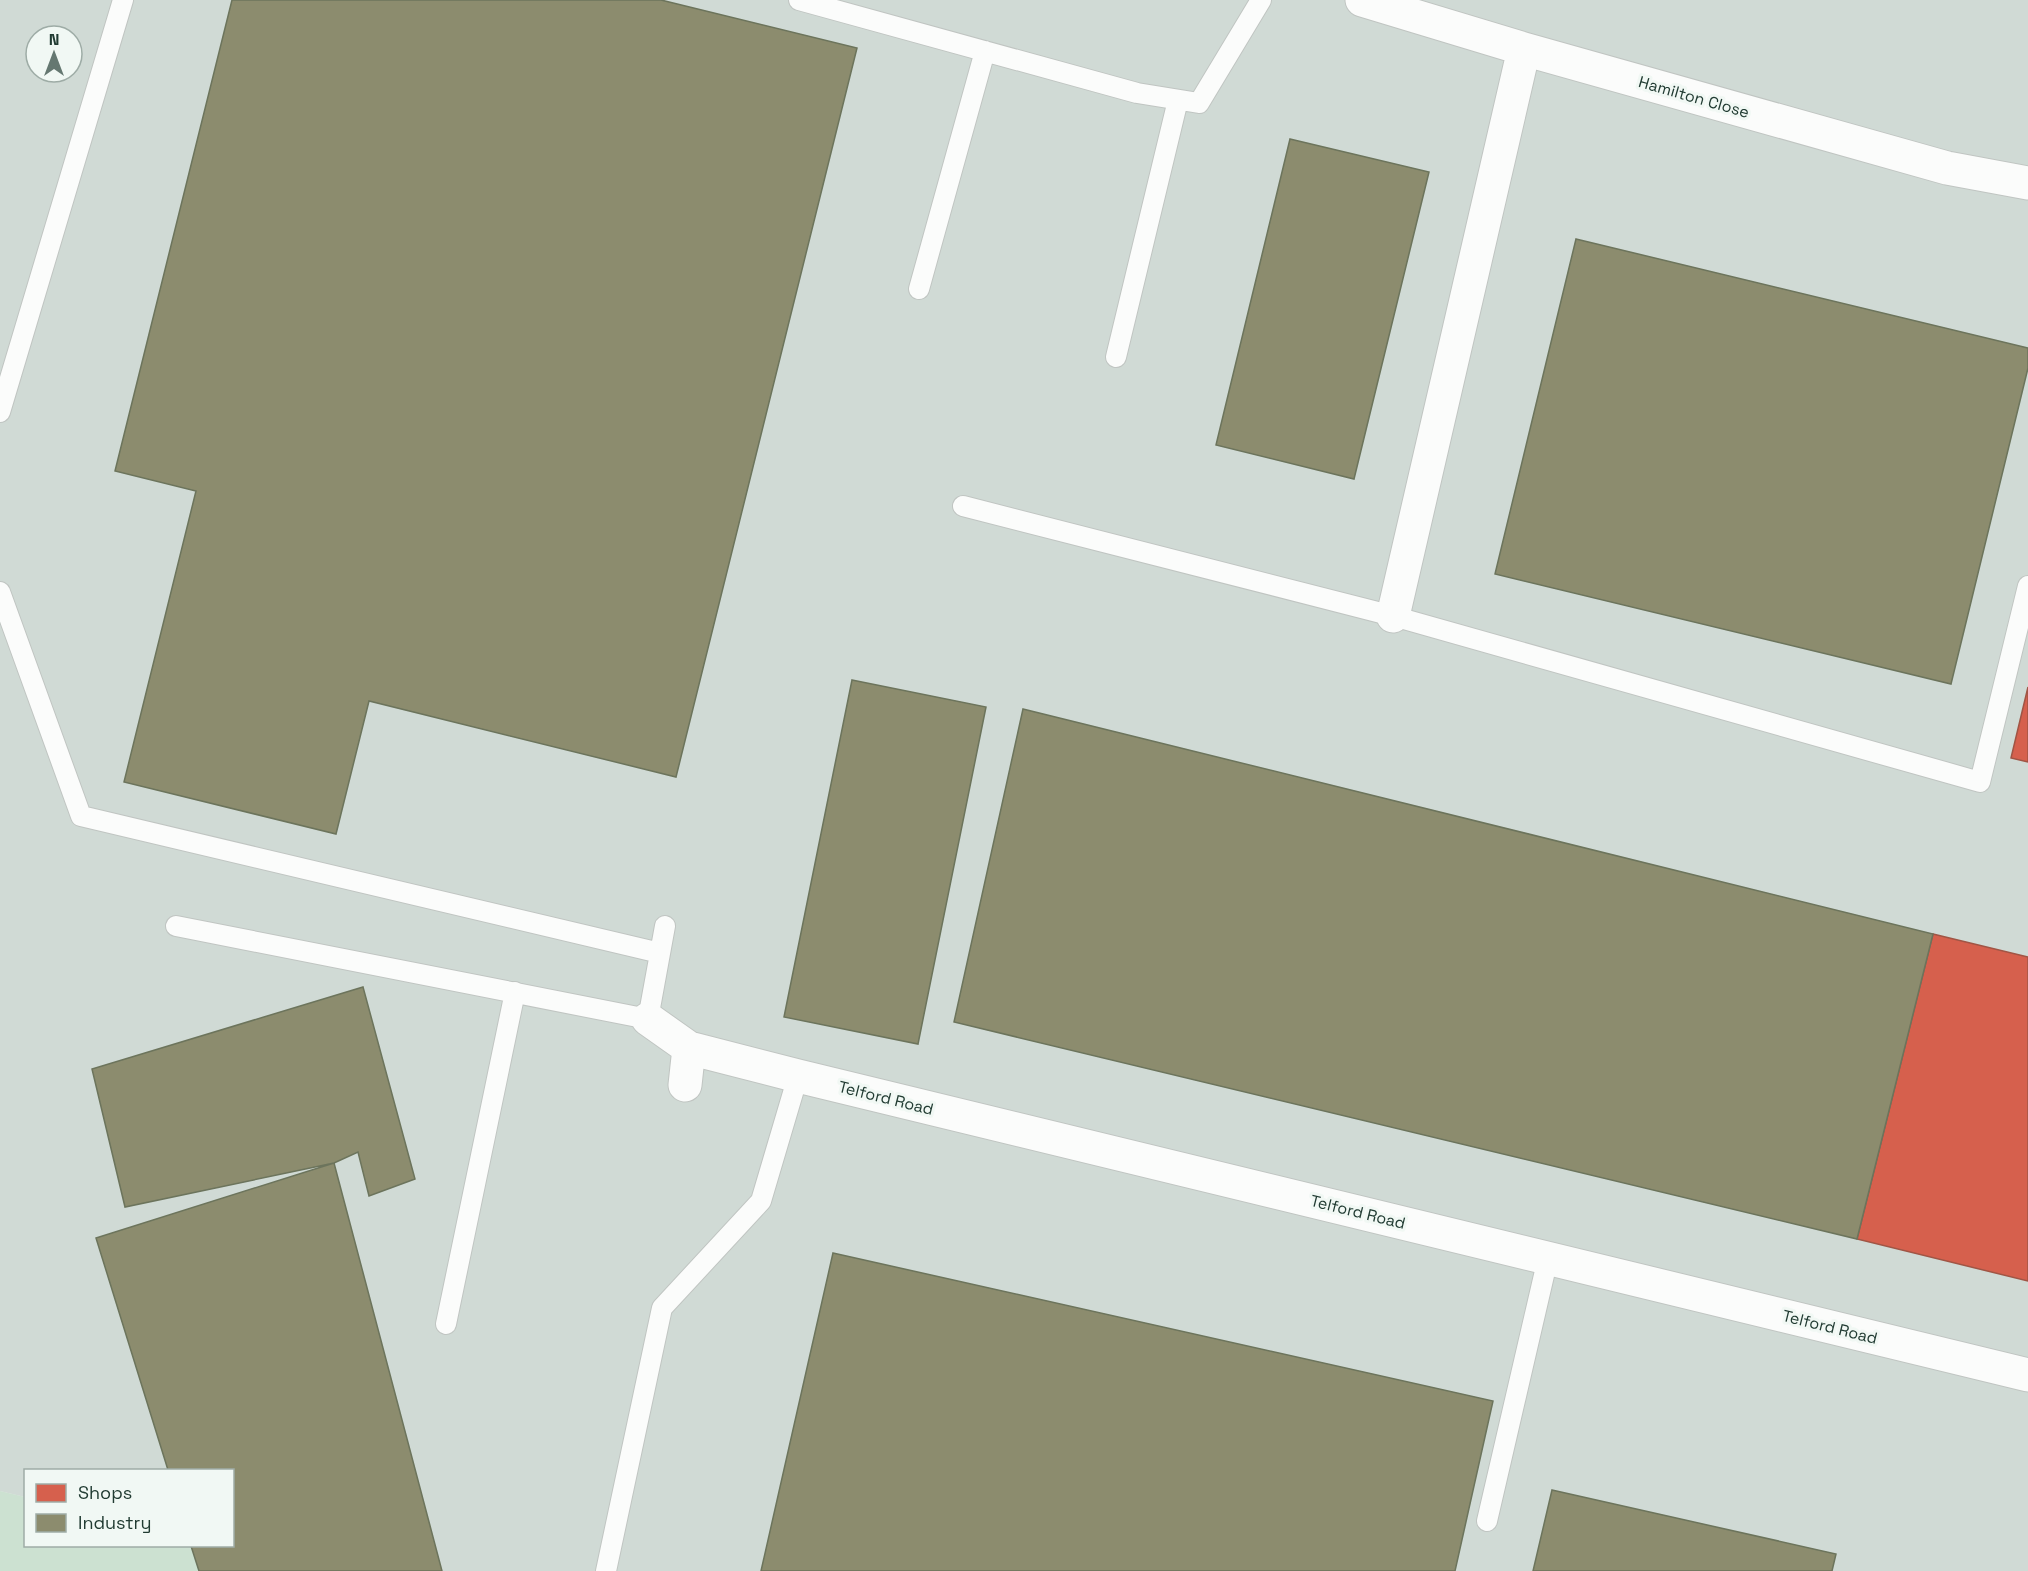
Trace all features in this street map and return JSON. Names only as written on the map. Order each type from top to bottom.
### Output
[{"type":"street","name":"Hamilton Close","points":[[1362,0],[1524,49],[1947,168],[2028,183]]},
{"type":"street","points":[[1393,616],[1524,49]]},
{"type":"street","name":"Telford Road","points":[[648,1019],[689,1048],[2028,1375]]},
{"type":"street","points":[[685,1085],[689,1048]]},
{"type":"lane","points":[[0,412],[123,0]]},
{"type":"lane","points":[[800,0],[1137,93],[1199,104],[1261,0]]},
{"type":"lane","points":[[919,289],[985,51]]},
{"type":"lane","points":[[1116,357],[1178,100]]},
{"type":"lane","points":[[963,506],[1393,616],[1980,782],[2028,586]]},
{"type":"lane","points":[[0,592],[81,816],[660,953]]},
{"type":"lane","points":[[176,926],[648,1019],[665,926]]},
{"type":"lane","points":[[446,1324],[515,992]]},
{"type":"lane","points":[[606,1571],[662,1308],[761,1201],[798,1076]]},
{"type":"lane","points":[[1487,1521],[1548,1258]]},
{"type":"shaded area","points":[[0,0],[2028,0],[2028,1571],[202,1571],[196,1547],[234,1547],[234,1469],[24,1469],[24,1497],[0,1491]]},
{"type":"green space","points":[[0,1491],[24,1497],[24,1547],[196,1547],[202,1571],[0,1571]]},
{"type":"building: Shops","points":[[2028,687],[2028,762],[2011,758]]},
{"type":"building: Shops","points":[[1933,934],[2028,957],[2028,1281],[1857,1239]]},
{"type":"building: Industry","points":[[232,0],[661,0],[857,48],[676,777],[369,701],[336,834],[124,782],[196,491],[115,471]]},
{"type":"building: Industry","points":[[1290,139],[1429,172],[1354,479],[1216,445]]},
{"type":"building: Industry","points":[[1576,239],[2028,348],[2028,368],[1951,684],[1495,574]]},
{"type":"building: Industry","points":[[852,680],[986,707],[918,1044],[784,1017]]},
{"type":"building: Industry","points":[[1023,709],[1933,934],[1857,1239],[954,1022]]},
{"type":"building: Industry","points":[[363,987],[415,1179],[369,1196],[358,1152],[334,1163],[125,1207],[92,1069]]},
{"type":"building: Industry","points":[[334,1163],[442,1571],[199,1571],[191,1547],[234,1547],[234,1469],[168,1469],[96,1238]]},
{"type":"building: Industry","points":[[833,1253],[1493,1401],[1455,1571],[761,1571]]},
{"type":"building: Industry","points":[[1552,1490],[1836,1554],[1832,1571],[1533,1571]]}]
